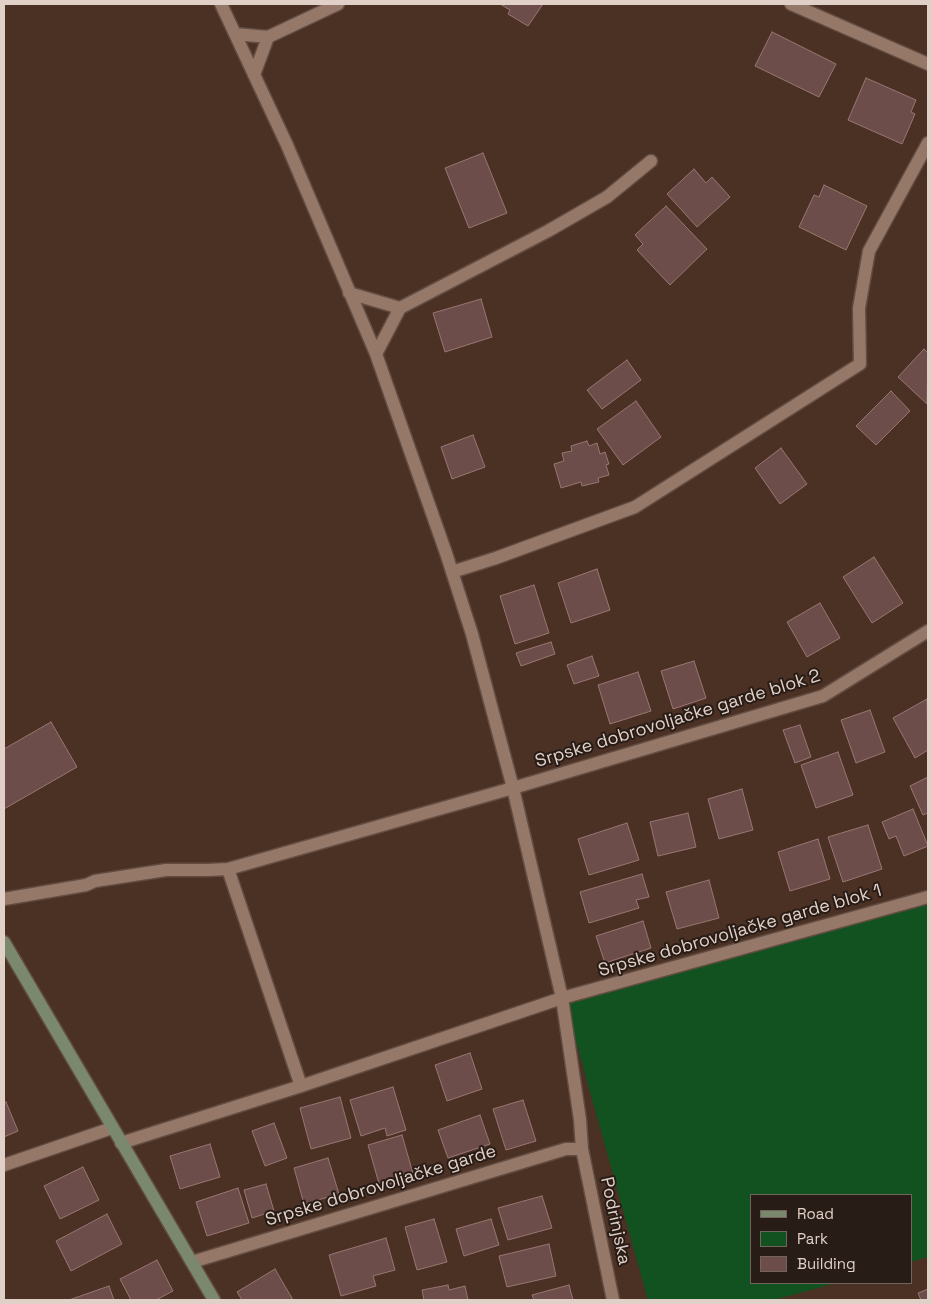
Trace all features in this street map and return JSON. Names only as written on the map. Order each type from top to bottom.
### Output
[{"type":"main road","points":[[4,942],[214,1300]]},
{"type":"street","name":"Podrinjska","points":[[221,4],[287,145],[376,354],[472,634],[512,788],[562,998],[580,1120],[582,1149],[613,1300]]},
{"type":"street","points":[[235,34],[268,38],[338,4]]},
{"type":"street","points":[[791,4],[928,64]]},
{"type":"street","points":[[254,75],[268,38]]},
{"type":"street","points":[[452,572],[496,558],[635,507],[860,364],[859,308],[869,251],[928,143]]},
{"type":"street","points":[[376,354],[400,308],[548,232],[607,197],[651,161]]},
{"type":"street","points":[[349,292],[400,308]]},
{"type":"street","name":"Srpske dobrovoljačke garde blok 2","points":[[4,899],[86,886],[95,881],[166,870],[228,869],[512,788],[823,696],[928,632]]},
{"type":"street","points":[[228,869],[301,1086]]},
{"type":"street","name":"Srpske dobrovoljačke garde blok 1","points":[[121,1143],[301,1086],[562,998],[928,897]]},
{"type":"street","points":[[4,1165],[112,1128]]},
{"type":"street","name":"Srpske dobrovoljačke garde","points":[[192,1262],[566,1149],[582,1149]]},
{"type":"green space","points":[[928,900],[928,1257],[912,1262],[912,1194],[750,1194],[750,1284],[832,1284],[774,1300],[648,1300],[565,1002]]},
{"type":"building","points":[[500,4],[543,4],[528,26],[508,14],[510,10]]},
{"type":"building","points":[[772,32],[836,64],[819,97],[755,66]]},
{"type":"building","points":[[866,78],[916,100],[911,112],[915,114],[902,144],[848,120]]},
{"type":"building","points":[[483,153],[507,213],[469,228],[445,168]]},
{"type":"building","points":[[694,169],[706,183],[712,177],[730,197],[697,227],[667,194]]},
{"type":"building","points":[[824,185],[867,206],[846,250],[799,227],[814,195],[819,197]]},
{"type":"building","points":[[666,206],[707,249],[670,285],[637,250],[643,244],[635,235]]},
{"type":"building","points":[[481,299],[492,337],[445,352],[433,313]]},
{"type":"building","points":[[924,349],[928,353],[927,404],[898,377]]},
{"type":"building","points":[[627,360],[641,380],[602,409],[587,390]]},
{"type":"building","points":[[891,391],[910,411],[876,445],[856,426]]},
{"type":"building","points":[[636,401],[661,437],[623,465],[597,429]]},
{"type":"building","points":[[473,435],[485,467],[452,479],[441,447]]},
{"type":"building","points":[[587,441],[589,446],[597,443],[600,454],[605,452],[609,464],[606,465],[609,475],[598,478],[599,482],[582,486],[581,482],[561,488],[554,464],[564,461],[562,453],[572,451],[571,446]]},
{"type":"building","points":[[781,448],[807,484],[780,504],[755,468]]},
{"type":"building","points":[[874,557],[903,603],[872,623],[843,577]]},
{"type":"building","points":[[597,569],[610,610],[571,623],[558,583]]},
{"type":"building","points":[[534,585],[549,633],[515,644],[500,596]]},
{"type":"building","points":[[820,603],[840,638],[807,657],[787,622]]},
{"type":"building","points":[[551,642],[555,654],[521,666],[516,653]]},
{"type":"building","points":[[592,656],[599,676],[574,684],[567,665]]},
{"type":"building","points":[[694,661],[706,698],[673,709],[661,671]]},
{"type":"building","points":[[638,672],[651,711],[610,724],[598,685]]},
{"type":"building","points":[[927,699],[928,750],[915,758],[893,718]]},
{"type":"building","points":[[870,710],[885,752],[856,763],[841,720]]},
{"type":"building","points":[[51,722],[77,767],[4,809],[4,749]]},
{"type":"building","points":[[800,725],[811,757],[795,763],[783,730]]},
{"type":"building","points":[[838,752],[853,795],[816,808],[801,765]]},
{"type":"building","points":[[928,777],[928,813],[923,815],[910,786]]},
{"type":"building","points":[[742,789],[753,830],[719,839],[708,799]]},
{"type":"building","points":[[913,809],[928,846],[904,856],[896,836],[889,839],[882,822]]},
{"type":"building","points":[[688,813],[696,847],[658,856],[650,822]]},
{"type":"building","points":[[627,823],[639,860],[589,875],[578,839]]},
{"type":"building","points":[[868,825],[882,869],[843,882],[828,837]]},
{"type":"building","points":[[818,839],[830,879],[790,891],[778,852]]},
{"type":"building","points":[[642,874],[649,897],[636,900],[639,908],[589,923],[580,892]]},
{"type":"building","points":[[709,880],[719,918],[677,929],[666,892]]},
{"type":"building","points":[[643,921],[651,948],[605,963],[596,936]]},
{"type":"building","points":[[470,1053],[482,1089],[447,1101],[435,1065]]},
{"type":"building","points":[[393,1087],[406,1130],[387,1136],[385,1128],[361,1136],[350,1100]]},
{"type":"building","points":[[340,1097],[351,1138],[311,1149],[300,1108]]},
{"type":"building","points":[[523,1100],[536,1141],[506,1150],[493,1109]]},
{"type":"building","points":[[6,1102],[18,1131],[4,1137],[4,1103]]},
{"type":"building","points":[[480,1115],[490,1144],[448,1158],[438,1130]]},
{"type":"building","points":[[274,1123],[287,1158],[265,1166],[252,1131]]},
{"type":"building","points":[[402,1135],[414,1177],[380,1187],[368,1145]]},
{"type":"building","points":[[210,1144],[220,1177],[180,1189],[170,1156]]},
{"type":"building","points":[[328,1158],[339,1194],[304,1204],[294,1168]]},
{"type":"building","points":[[83,1167],[99,1200],[60,1219],[44,1186]]},
{"type":"building","points":[[266,1184],[274,1211],[252,1218],[244,1190]]},
{"type":"building","points":[[238,1188],[249,1223],[207,1236],[196,1202]]},
{"type":"building","points":[[542,1196],[552,1228],[508,1240],[498,1208]]},
{"type":"building","points":[[107,1214],[122,1244],[71,1271],[56,1241]]},
{"type":"building","points":[[434,1219],[447,1262],[417,1270],[405,1227]]},
{"type":"building","points":[[491,1219],[499,1245],[464,1256],[456,1229]]},
{"type":"building","points":[[386,1238],[395,1270],[373,1276],[376,1286],[341,1296],[329,1255]]},
{"type":"building","points":[[549,1244],[556,1276],[507,1287],[499,1256]]},
{"type":"building","points":[[157,1260],[173,1291],[156,1300],[131,1300],[120,1279]]},
{"type":"building","points":[[275,1269],[293,1300],[242,1300],[237,1292]]},
{"type":"building","points":[[448,1285],[449,1290],[465,1286],[468,1300],[424,1300],[422,1290]]},
{"type":"building","points":[[569,1285],[573,1300],[534,1300],[532,1295]]},
{"type":"building","points":[[109,1286],[114,1300],[69,1300]]},
{"type":"building","points":[[928,1289],[928,1300],[921,1300],[918,1293]]}]
